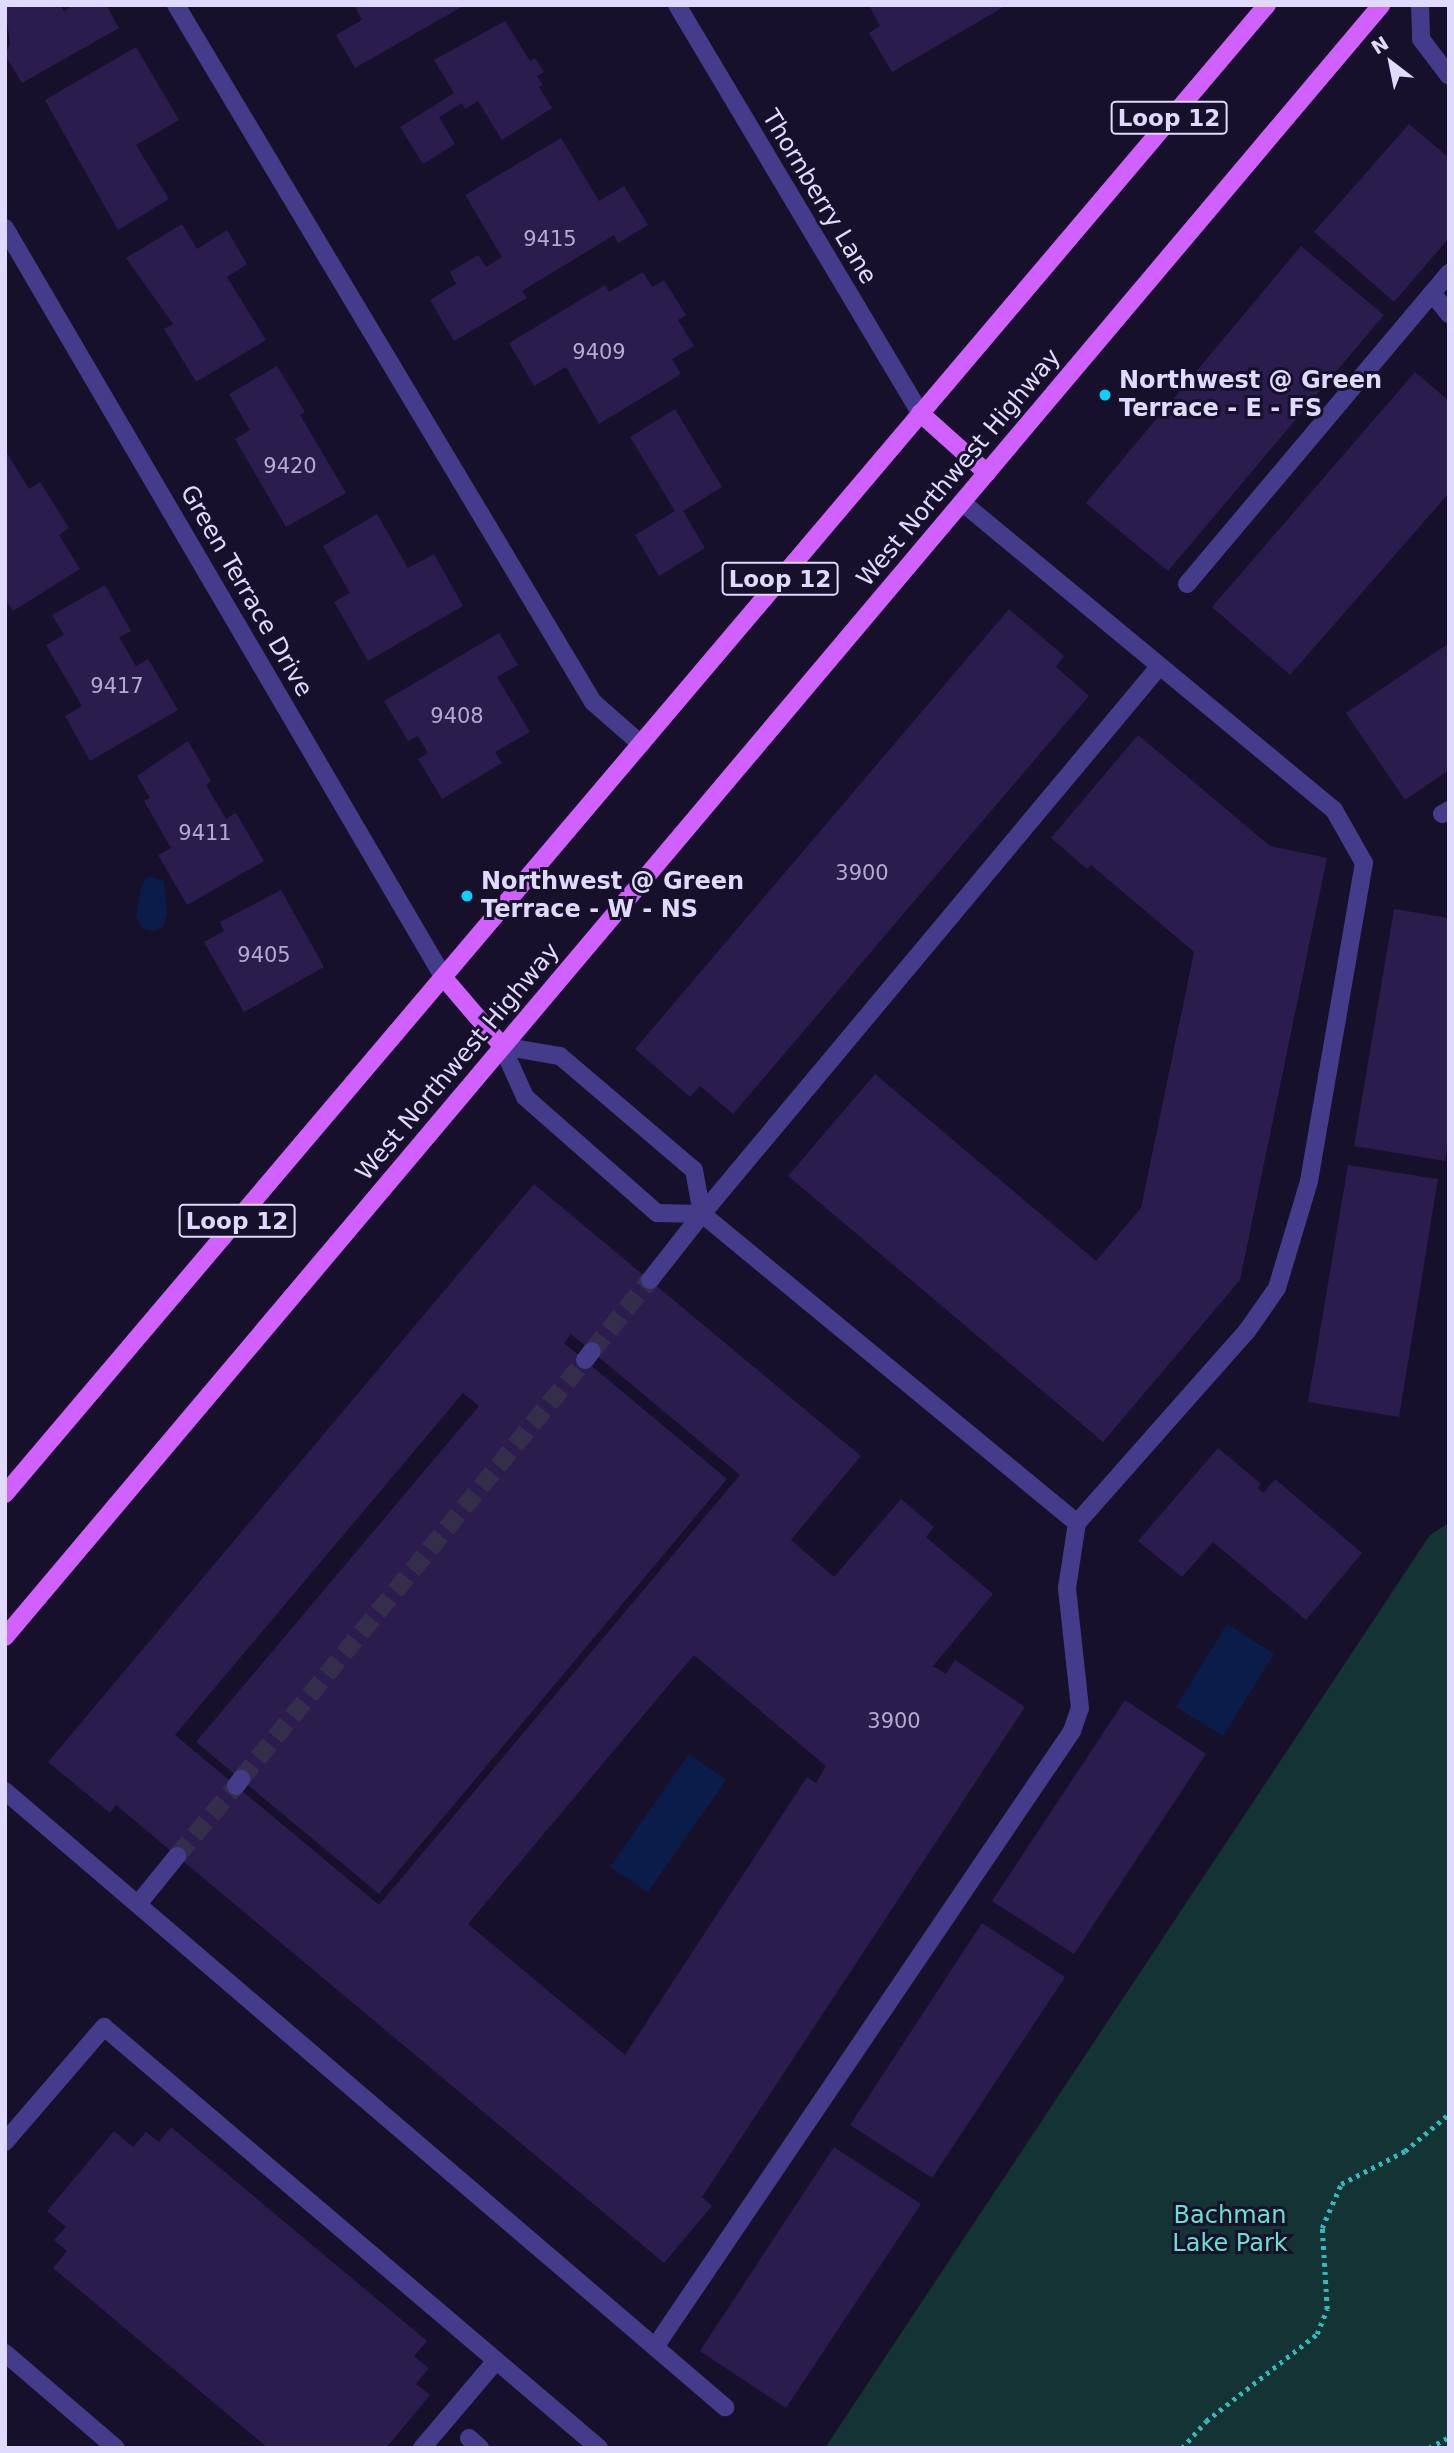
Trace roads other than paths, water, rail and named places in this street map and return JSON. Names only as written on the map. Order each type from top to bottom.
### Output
[{"type":"main road","name":"Loop 12","points":[[5,1494],[1266,5]]},
{"type":"main road","name":"West Northwest Highway","points":[[5,1637],[1381,5]]},
{"type":"main road","points":[[920,413],[987,473]]},
{"type":"main road","points":[[444,978],[502,1046]]},
{"type":"street","points":[[176,5],[593,702],[641,744]]},
{"type":"street","name":"Thornberry Lane","points":[[677,5],[920,413]]},
{"type":"street","points":[[1420,5],[1421,39],[1449,76]]},
{"type":"street","name":"Green Terrace Drive","points":[[5,228],[444,978]]},
{"type":"street","points":[[1187,584],[1449,273]]},
{"type":"street","points":[[1432,293],[1449,314]]},
{"type":"street","points":[[655,2347],[1072,1731],[1080,1708],[1067,1588],[1077,1523],[1247,1331],[1277,1288],[1309,1181],[1364,863],[1334,810],[1157,668],[962,502]]},
{"type":"street","points":[[650,1280],[1157,668]]},
{"type":"street","points":[[502,1046],[560,1056],[694,1170],[702,1214]]},
{"type":"street","points":[[502,1046],[525,1097],[657,1213],[702,1214],[1077,1523]]},
{"type":"street","points":[[5,1791],[725,2407]]},
{"type":"street","points":[[138,1904],[177,1856]]},
{"type":"street","points":[[5,2142],[104,2027],[599,2448]]},
{"type":"street","points":[[5,2353],[116,2448]]},
{"type":"street","points":[[422,2448],[495,2362]]},
{"type":"water","points":[[150,876],[164,881],[167,914],[163,927],[154,931],[143,929],[136,916],[142,884]]},
{"type":"water","points":[[1227,1624],[1274,1654],[1223,1736],[1176,1707]]},
{"type":"water","points":[[689,1754],[726,1780],[648,1892],[610,1867]]},
{"type":"tunnel","points":[[592,1351],[650,1280]]},
{"type":"tunnel","points":[[241,1779],[585,1360]]},
{"type":"tunnel","points":[[177,1856],[236,1786]]},
{"type":"place","name":"Northwest @ Green Terrace - E - FS","points":[[1105,395]]},
{"type":"place","name":"Northwest @ Green Terrace - W - NS","points":[[467,896]]},
{"type":"park label","name":"Bachman Lake Park","points":[[1230,2230]]}]
